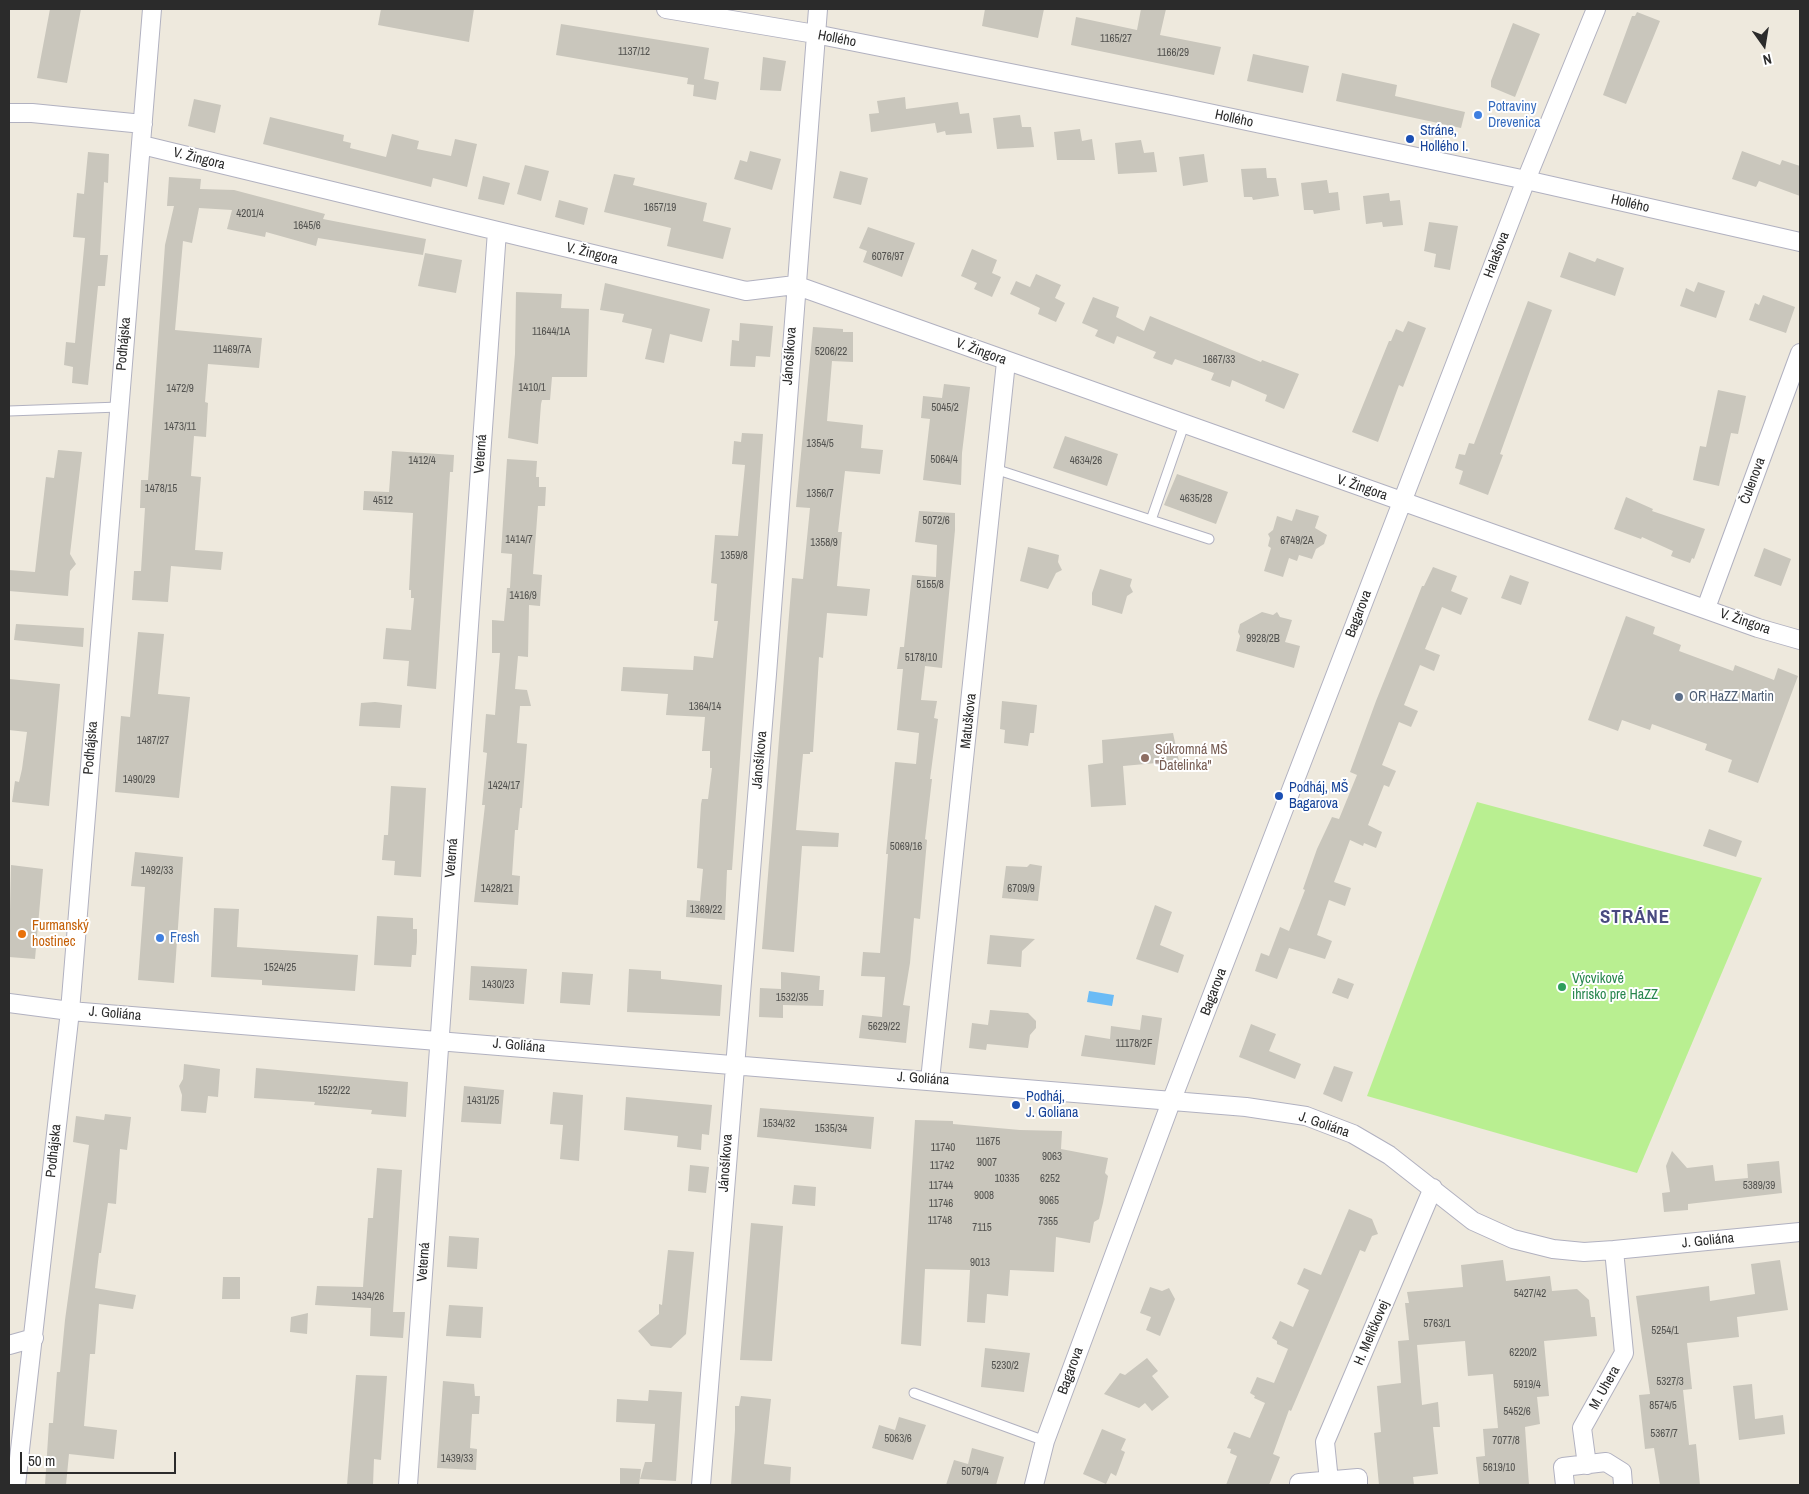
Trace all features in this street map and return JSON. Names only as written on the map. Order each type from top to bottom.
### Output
[{"type":"street","name":"Podhájska","points":[[16,1485],[70,1011],[152,9]]},
{"type":"street","name":"Hollého","points":[[666,9],[814,34],[1171,105],[1526,180],[1800,242]]},
{"type":"street","name":"Jánošíkova","points":[[701,1485],[767,674],[814,34],[818,9]]},
{"type":"street","name":"Halašova","points":[[1402,502],[1526,180],[1596,9]]},
{"type":"street","points":[[9,113],[32,113],[143,124]]},
{"type":"street","name":"V. Žingora","points":[[142,145],[746,291],[795,285],[1006,362],[1706,608],[1758,628],[1800,640]]},
{"type":"street","name":"Veterná","points":[[408,1485],[497,230]]},
{"type":"street","name":"Čulenova","points":[[1706,608],[1800,353]]},
{"type":"street","name":"Matuškova","points":[[930,1080],[1006,362]]},
{"type":"street","name":"Bagarova","points":[[1034,1485],[1045,1441],[1172,1102],[1402,502]]},
{"type":"street","name":"J. Goliána","points":[[9,1003],[70,1011],[734,1063],[1246,1107],[1306,1116],[1353,1134],[1389,1155],[1473,1221],[1513,1239],[1553,1249],[1584,1252],[1614,1250],[1800,1232]]},
{"type":"street","name":"H. Meličkovej","points":[[1329,1481],[1325,1442],[1433,1188]]},
{"type":"street","name":"M. Uhera","points":[[1587,1464],[1582,1428],[1624,1354],[1614,1250]]},
{"type":"street","points":[[9,1345],[34,1338]]},
{"type":"street","points":[[1565,1485],[1563,1466],[1606,1462],[1622,1472],[1623,1485]]},
{"type":"street","points":[[1300,1485],[1299,1483],[1358,1478],[1358,1485]]},
{"type":"lane","points":[[9,411],[119,407]]},
{"type":"lane","points":[[1150,520],[1184,425]]},
{"type":"lane","points":[[995,469],[1209,539]]},
{"type":"lane","points":[[914,1393],[1045,1441]]},
{"type":"green space","name":"Výcvikové ihrisko pre HaZZ","points":[[1477,802],[1762,878],[1637,1173],[1367,1096]]},
{"type":"water","points":[[1089,991],[1114,995],[1112,1006],[1087,1002]]},
{"type":"building","points":[[50,9],[81,9],[67,83],[37,78]]},
{"type":"building","points":[[381,9],[474,9],[469,42],[378,25]]},
{"type":"building","points":[[985,9],[1044,9],[1038,38],[982,26]]},
{"type":"building","points":[[1141,9],[1166,9],[1160,35],[1221,47],[1214,75],[1071,45],[1076,17],[1137,30]]},
{"type":"building","points":[[1637,12],[1660,21],[1626,104],[1603,95],[1632,16],[1635,16]]},
{"type":"building","points":[[1513,23],[1540,34],[1515,97],[1491,87],[1491,81]]},
{"type":"building","points":[[561,24],[709,48],[704,79],[719,82],[716,100],[693,96],[694,85],[687,84],[688,78],[556,55]]},
{"type":"building","points":[[1253,54],[1309,66],[1303,93],[1247,81]]},
{"type":"building","points":[[763,57],[786,61],[781,91],[760,90]]},
{"type":"building","points":[[1342,73],[1397,85],[1395,96],[1465,112],[1461,128],[1336,101]]},
{"type":"building","points":[[905,97],[906,109],[958,102],[960,114],[969,113],[972,133],[946,135],[945,131],[937,133],[935,123],[871,132],[869,114],[879,113],[877,101]]},
{"type":"building","points":[[194,99],[221,105],[215,133],[188,126]]},
{"type":"building","points":[[1020,115],[1022,127],[1031,127],[1034,147],[997,149],[993,118]]},
{"type":"building","points":[[270,117],[344,135],[343,141],[351,143],[350,148],[386,157],[392,134],[419,141],[417,149],[451,156],[455,139],[477,144],[467,187],[433,178],[431,187],[263,144]]},
{"type":"building","points":[[1080,129],[1082,141],[1092,139],[1095,160],[1057,160],[1054,132]]},
{"type":"building","points":[[1141,140],[1144,153],[1154,152],[1157,172],[1118,174],[1115,143]]},
{"type":"building","points":[[750,151],[781,159],[772,190],[734,179],[740,160],[747,162]]},
{"type":"building","points":[[1742,151],[1780,165],[1782,160],[1800,166],[1800,196],[1759,181],[1756,187],[1732,179]]},
{"type":"building","points":[[88,152],[109,154],[108,183],[104,182],[100,255],[108,255],[105,286],[98,286],[88,385],[72,383],[73,367],[64,365],[66,342],[75,343],[85,238],[73,237],[77,193],[84,194]]},
{"type":"building","points":[[1204,154],[1208,182],[1183,186],[1179,157]]},
{"type":"building","points":[[525,165],[549,171],[541,201],[517,194]]},
{"type":"building","points":[[1266,168],[1267,178],[1276,178],[1279,196],[1253,200],[1252,197],[1244,197],[1241,169]]},
{"type":"building","points":[[840,171],[868,178],[861,205],[833,198]]},
{"type":"building","points":[[614,174],[635,178],[633,185],[707,203],[703,221],[731,228],[723,259],[667,246],[671,228],[604,212]]},
{"type":"building","points":[[483,176],[510,183],[504,205],[478,199]]},
{"type":"building","points":[[169,177],[201,179],[200,189],[234,190],[325,214],[323,219],[426,239],[423,255],[318,238],[316,246],[266,232],[265,237],[227,229],[232,210],[199,208],[192,243],[183,241],[175,330],[262,338],[259,368],[208,364],[205,402],[208,403],[206,437],[194,436],[191,476],[201,477],[195,550],[223,552],[221,570],[171,566],[168,602],[132,600],[134,571],[141,571],[145,508],[140,508],[141,480],[148,480],[165,245],[174,206],[167,206]]},
{"type":"building","points":[[1327,180],[1329,193],[1338,192],[1340,210],[1314,214],[1313,210],[1304,210],[1301,183]]},
{"type":"building","points":[[1389,193],[1390,201],[1400,200],[1403,225],[1383,227],[1382,222],[1366,224],[1363,196]]},
{"type":"building","points":[[559,200],[588,208],[584,225],[555,217]]},
{"type":"building","points":[[1429,222],[1458,226],[1450,270],[1434,267],[1436,254],[1424,251]]},
{"type":"building","points":[[868,227],[915,243],[902,277],[863,262],[867,251],[859,248]]},
{"type":"building","points":[[972,249],[997,260],[992,273],[1001,277],[992,297],[974,289],[977,283],[961,276]]},
{"type":"building","points":[[1569,252],[1595,262],[1597,258],[1624,268],[1615,296],[1560,277]]},
{"type":"building","points":[[425,253],[462,260],[456,293],[418,286]]},
{"type":"building","points":[[1036,274],[1061,285],[1055,298],[1065,303],[1056,322],[1038,314],[1040,308],[1010,294],[1016,281],[1030,287]]},
{"type":"building","points":[[1698,282],[1725,291],[1716,318],[1680,306],[1686,288],[1694,292]]},
{"type":"building","points":[[605,283],[710,309],[702,342],[670,334],[664,363],[645,359],[652,329],[622,322],[624,314],[600,310]]},
{"type":"building","points":[[516,292],[562,294],[561,308],[589,309],[587,377],[552,377],[550,400],[542,400],[541,404],[538,444],[508,438],[515,354]]},
{"type":"building","points":[[1763,295],[1795,307],[1786,333],[1749,320],[1755,303],[1759,305]]},
{"type":"building","points":[[1093,297],[1119,307],[1116,317],[1144,331],[1150,316],[1261,362],[1262,360],[1299,374],[1284,409],[1265,401],[1267,395],[1232,380],[1230,387],[1211,380],[1214,373],[1175,359],[1172,365],[1153,358],[1156,352],[1117,336],[1114,344],[1095,336],[1098,330],[1082,323]]},
{"type":"building","points":[[1528,301],[1552,310],[1500,454],[1503,455],[1488,495],[1459,484],[1463,471],[1455,468],[1459,454],[1465,455],[1469,443],[1474,444]]},
{"type":"building","points":[[1408,321],[1426,328],[1403,387],[1399,385],[1378,442],[1352,432],[1389,341],[1391,341],[1396,329],[1403,332]]},
{"type":"building","points":[[740,323],[773,326],[770,357],[756,356],[755,367],[730,366],[732,340],[739,341]]},
{"type":"building","points":[[813,327],[843,329],[843,332],[853,332],[853,362],[832,361],[827,421],[863,425],[861,448],[883,450],[880,474],[845,471],[838,532],[842,532],[837,586],[870,589],[867,616],[827,613],[823,658],[819,657],[813,752],[803,754],[796,830],[839,833],[838,847],[802,846],[794,952],[762,949],[792,578],[803,579],[810,508],[796,507]]},
{"type":"building","points":[[944,384],[970,387],[962,453],[961,485],[923,480],[930,419],[921,418],[923,396],[942,398]]},
{"type":"building","points":[[1718,390],[1746,396],[1738,434],[1731,433],[1719,486],[1693,480],[1700,446],[1706,447]]},
{"type":"building","points":[[742,433],[763,434],[732,870],[727,870],[725,920],[686,917],[687,900],[700,901],[703,869],[697,868],[701,804],[702,799],[708,799],[712,768],[710,768],[710,751],[702,751],[705,717],[666,715],[668,694],[621,691],[623,667],[693,670],[694,656],[713,658],[718,621],[714,621],[717,584],[711,583],[715,535],[738,536],[745,465],[732,464],[734,441],[741,442]]},
{"type":"building","points":[[1065,436],[1118,454],[1107,486],[1053,468]]},
{"type":"building","points":[[58,450],[82,452],[70,554],[76,564],[70,571],[68,596],[9,591],[9,570],[35,572],[46,477],[54,478]]},
{"type":"building","points":[[392,451],[454,455],[453,472],[450,472],[436,689],[407,686],[409,661],[383,659],[386,628],[411,630],[414,598],[411,598],[411,590],[409,590],[413,513],[363,510],[364,491],[389,492]]},
{"type":"building","points":[[507,459],[537,461],[536,477],[539,477],[539,487],[546,487],[545,506],[538,506],[533,574],[542,575],[540,606],[529,605],[528,657],[518,656],[515,689],[527,690],[531,706],[520,706],[517,743],[527,744],[522,808],[520,808],[518,830],[515,830],[512,875],[520,876],[518,905],[474,902],[485,805],[482,805],[487,753],[483,752],[486,714],[495,715],[500,653],[492,653],[492,620],[504,621],[507,588],[510,588],[512,554],[501,553]]},
{"type":"building","points":[[1177,474],[1228,492],[1216,524],[1164,505]]},
{"type":"building","points":[[1626,497],[1653,509],[1652,511],[1705,529],[1694,559],[1692,558],[1690,563],[1671,556],[1673,551],[1642,537],[1641,539],[1614,529]]},
{"type":"building","points":[[1296,509],[1319,516],[1315,528],[1327,535],[1324,544],[1316,549],[1312,559],[1299,555],[1297,561],[1289,558],[1283,577],[1264,571],[1271,548],[1268,546],[1270,538],[1268,534],[1273,530],[1277,516],[1292,521]]},
{"type":"building","points":[[919,511],[955,513],[955,530],[942,668],[925,666],[921,700],[937,701],[934,718],[938,719],[930,779],[932,779],[925,839],[927,840],[920,919],[914,918],[910,963],[903,1005],[910,1006],[906,1043],[859,1038],[862,1015],[882,1017],[885,977],[861,976],[863,952],[880,953],[888,854],[886,854],[895,762],[916,764],[919,733],[897,730],[903,669],[897,669],[900,647],[904,647],[912,575],[936,577],[937,545],[915,542]]},
{"type":"building","points":[[1028,547],[1059,555],[1058,562],[1062,570],[1056,573],[1048,589],[1020,581]]},
{"type":"building","points":[[1764,548],[1791,559],[1781,586],[1754,576]]},
{"type":"building","points":[[1433,567],[1457,576],[1451,591],[1468,598],[1461,615],[1442,607],[1425,649],[1440,655],[1434,671],[1420,665],[1404,705],[1418,711],[1411,727],[1399,722],[1382,765],[1396,771],[1389,787],[1384,785],[1368,825],[1382,832],[1376,848],[1364,843],[1363,846],[1350,840],[1334,882],[1351,888],[1345,906],[1329,900],[1317,935],[1332,941],[1325,959],[1289,948],[1277,979],[1255,971],[1261,953],[1269,956],[1280,927],[1289,931],[1305,890],[1303,889],[1317,849],[1332,817],[1339,819],[1357,775],[1350,772],[1376,701],[1422,586],[1424,586]]},
{"type":"building","points":[[1100,569],[1132,579],[1130,586],[1133,592],[1127,596],[1122,614],[1092,605],[1092,593]]},
{"type":"building","points":[[1510,575],[1529,582],[1521,605],[1501,598]]},
{"type":"building","points":[[1262,612],[1273,615],[1277,612],[1280,617],[1292,620],[1285,642],[1300,646],[1294,668],[1236,651],[1240,636],[1238,632],[1240,624]]},
{"type":"building","points":[[1626,616],[1655,627],[1653,634],[1681,645],[1679,651],[1733,671],[1735,665],[1774,680],[1778,668],[1798,676],[1758,783],[1728,772],[1732,760],[1705,750],[1707,744],[1652,724],[1650,730],[1622,720],[1618,731],[1588,720]]},
{"type":"building","points":[[16,624],[84,628],[83,647],[14,640]]},
{"type":"building","points":[[138,632],[164,634],[158,694],[190,697],[179,798],[115,792],[121,716],[130,717]]},
{"type":"building","points":[[9,679],[60,684],[49,806],[12,802],[15,781],[19,782],[22,769],[27,732],[9,730]]},
{"type":"building","points":[[1002,701],[1037,705],[1034,733],[1030,733],[1028,746],[1004,743],[1005,730],[1000,729]]},
{"type":"building","points":[[375,702],[402,705],[400,728],[359,726],[361,703]]},
{"type":"building","points":[[1173,733],[1179,761],[1123,766],[1126,805],[1091,807],[1088,765],[1103,763],[1102,740]]},
{"type":"building","points":[[391,786],[426,788],[421,877],[394,875],[395,861],[382,860],[384,835],[388,835]]},
{"type":"building","points":[[1709,829],[1742,841],[1736,857],[1703,846]]},
{"type":"building","name":"Fresh","points":[[135,852],[183,857],[174,983],[138,980],[145,887],[131,886]]},
{"type":"building","points":[[1030,864],[1042,866],[1038,901],[1002,898],[1006,866],[1027,867]]},
{"type":"building","points":[[11,865],[43,869],[35,959],[9,957]]},
{"type":"building","points":[[1155,905],[1172,912],[1160,945],[1184,955],[1178,973],[1136,959]]},
{"type":"building","points":[[214,908],[239,909],[237,947],[358,955],[355,991],[262,985],[262,980],[211,977]]},
{"type":"building","points":[[377,916],[413,918],[413,929],[417,929],[417,942],[416,955],[412,955],[411,967],[374,965]]},
{"type":"building","points":[[990,935],[1035,939],[1022,951],[1021,967],[987,964]]},
{"type":"building","points":[[471,966],[527,969],[524,1004],[469,1000]]},
{"type":"building","points":[[629,969],[661,971],[661,979],[722,985],[720,1016],[627,1012]]},
{"type":"building","points":[[562,972],[593,974],[590,1005],[560,1003]]},
{"type":"building","points":[[781,972],[820,976],[819,990],[824,990],[823,1006],[783,1005],[783,1018],[759,1017],[760,988],[781,989]]},
{"type":"building","points":[[1338,978],[1354,984],[1348,999],[1332,993]]},
{"type":"building","points":[[990,1010],[1028,1013],[1036,1021],[1036,1028],[1030,1035],[1028,1048],[987,1044],[986,1050],[969,1048],[972,1023],[988,1025]]},
{"type":"building","points":[[1142,1015],[1162,1018],[1155,1065],[1081,1056],[1085,1035],[1110,1039],[1111,1026],[1140,1030]]},
{"type":"building","points":[[1251,1024],[1276,1034],[1269,1051],[1301,1064],[1295,1079],[1239,1057]]},
{"type":"building","points":[[184,1064],[220,1069],[218,1097],[208,1096],[206,1113],[181,1111],[182,1095],[179,1086],[183,1079]]},
{"type":"building","points":[[1334,1066],[1353,1072],[1342,1102],[1323,1094]]},
{"type":"building","points":[[256,1068],[408,1082],[406,1117],[371,1114],[372,1110],[314,1105],[315,1102],[254,1098]]},
{"type":"building","points":[[464,1086],[504,1090],[501,1124],[461,1122]]},
{"type":"building","points":[[553,1092],[583,1095],[579,1161],[560,1159],[563,1125],[550,1124]]},
{"type":"building","points":[[626,1097],[712,1105],[709,1135],[702,1134],[701,1150],[677,1147],[678,1136],[624,1130]]},
{"type":"building","points":[[760,1108],[874,1117],[871,1149],[757,1137]]},
{"type":"building","points":[[105,1114],[131,1117],[127,1150],[120,1149],[116,1204],[108,1203],[95,1288],[136,1295],[133,1309],[99,1304],[95,1354],[90,1354],[84,1426],[117,1430],[114,1459],[69,1454],[66,1485],[45,1485],[49,1423],[53,1423],[57,1372],[60,1372],[65,1320],[89,1145],[73,1142],[76,1116],[104,1120]]},
{"type":"building","points":[[915,1120],[953,1121],[953,1124],[1020,1130],[1062,1131],[1061,1149],[1108,1158],[1105,1173],[1108,1176],[1103,1203],[1099,1219],[1094,1222],[1090,1243],[1056,1237],[1054,1272],[1010,1270],[1008,1296],[987,1294],[985,1323],[967,1322],[970,1270],[925,1269],[921,1346],[901,1344]]},
{"type":"building","points":[[1672,1151],[1687,1168],[1713,1165],[1715,1181],[1748,1178],[1747,1164],[1779,1161],[1782,1193],[1688,1204],[1688,1210],[1664,1212],[1662,1193],[1670,1192],[1666,1166]]},
{"type":"building","points":[[690,1165],[709,1167],[706,1193],[688,1191]]},
{"type":"building","points":[[377,1168],[402,1170],[393,1312],[405,1312],[403,1338],[370,1336],[371,1308],[315,1305],[317,1286],[363,1287],[368,1218],[373,1218]]},
{"type":"building","points":[[794,1185],[816,1187],[815,1206],[792,1204]]},
{"type":"building","points":[[1349,1209],[1372,1219],[1378,1234],[1372,1236],[1365,1252],[1360,1250],[1291,1411],[1289,1410],[1273,1454],[1280,1457],[1269,1485],[1226,1485],[1237,1456],[1230,1453],[1231,1449],[1227,1448],[1234,1432],[1250,1438],[1265,1403],[1254,1398],[1255,1396],[1250,1393],[1257,1377],[1274,1383],[1288,1349],[1277,1344],[1277,1341],[1272,1338],[1280,1321],[1293,1327],[1309,1290],[1297,1284],[1304,1268],[1321,1275]]},
{"type":"building","points":[[751,1223],[783,1226],[772,1361],[740,1360]]},
{"type":"building","points":[[449,1236],[479,1238],[477,1269],[447,1267]]},
{"type":"building","points":[[668,1250],[694,1252],[686,1334],[671,1348],[651,1346],[638,1331],[659,1314],[659,1304],[662,1305]]},
{"type":"building","points":[[1503,1260],[1506,1281],[1550,1276],[1552,1291],[1577,1289],[1589,1300],[1591,1317],[1595,1317],[1597,1336],[1544,1341],[1549,1396],[1537,1397],[1540,1424],[1525,1427],[1529,1485],[1479,1484],[1476,1457],[1485,1456],[1483,1429],[1498,1428],[1493,1374],[1468,1376],[1465,1341],[1417,1345],[1422,1405],[1438,1402],[1440,1427],[1433,1427],[1438,1474],[1413,1477],[1414,1485],[1379,1485],[1374,1433],[1381,1432],[1377,1386],[1401,1383],[1398,1341],[1409,1340],[1405,1303],[1409,1303],[1407,1292],[1463,1287],[1461,1265]]},
{"type":"building","points":[[1780,1260],[1788,1310],[1737,1317],[1739,1337],[1687,1343],[1692,1389],[1683,1390],[1689,1445],[1696,1444],[1700,1485],[1660,1485],[1654,1448],[1645,1449],[1639,1395],[1650,1394],[1636,1296],[1709,1286],[1710,1301],[1755,1294],[1751,1264]]},
{"type":"building","points":[[223,1277],[240,1277],[240,1299],[222,1299]]},
{"type":"building","points":[[1150,1287],[1162,1291],[1169,1288],[1175,1299],[1160,1336],[1146,1330],[1151,1317],[1140,1313]]},
{"type":"building","points":[[449,1305],[483,1307],[481,1338],[446,1336]]},
{"type":"building","points":[[308,1313],[307,1334],[290,1332],[291,1317]]},
{"type":"building","points":[[985,1348],[1030,1353],[1024,1392],[981,1387]]},
{"type":"building","points":[[1147,1358],[1158,1371],[1152,1376],[1169,1397],[1152,1411],[1145,1403],[1139,1408],[1104,1394],[1120,1373],[1125,1375]]},
{"type":"building","points":[[356,1375],[387,1376],[381,1460],[374,1459],[373,1485],[347,1485]]},
{"type":"building","points":[[443,1381],[474,1384],[475,1396],[480,1396],[479,1414],[472,1414],[470,1448],[477,1449],[476,1470],[437,1468]]},
{"type":"building","points":[[1752,1384],[1755,1419],[1783,1415],[1785,1434],[1739,1440],[1733,1386]]},
{"type":"building","points":[[649,1390],[682,1392],[676,1481],[640,1479],[645,1462],[652,1462],[655,1424],[616,1422],[617,1399],[648,1401]]},
{"type":"building","points":[[741,1396],[771,1399],[764,1464],[791,1467],[790,1485],[731,1485],[735,1406],[739,1406]]},
{"type":"building","points":[[899,1417],[926,1425],[913,1460],[872,1448],[879,1425],[895,1430]]},
{"type":"building","points":[[1102,1429],[1126,1439],[1121,1450],[1125,1452],[1116,1476],[1111,1473],[1106,1484],[1083,1474]]},
{"type":"building","points":[[972,1448],[1004,1457],[996,1485],[946,1485],[954,1460],[968,1464]]},
{"type":"building","points":[[620,1468],[641,1469],[639,1485],[620,1485]]},
{"type":"place","name":"Potraviny Drevenica","points":[[1478,115]]},
{"type":"place","name":"Stráne, Hollého I.","points":[[1410,139]]},
{"type":"place","name":"OR HaZZ Martin","points":[[1679,697]]},
{"type":"place","name":"Súkromná MŠ \"Ďatelinka\"","points":[[1145,758]]},
{"type":"place","name":"Podháj, MŠ Bagarova","points":[[1279,796]]},
{"type":"place","name":"Furmanský hostinec","points":[[22,934]]},
{"type":"place","name":"Fresh","points":[[160,938]]},
{"type":"place","name":"Výcvikové ihrisko pre HaZZ","points":[[1562,987]]},
{"type":"place","name":"Podháj, J. Goliana","points":[[1016,1105]]},
{"type":"district","name":"STRÁNE","points":[[1635,918]]}]
